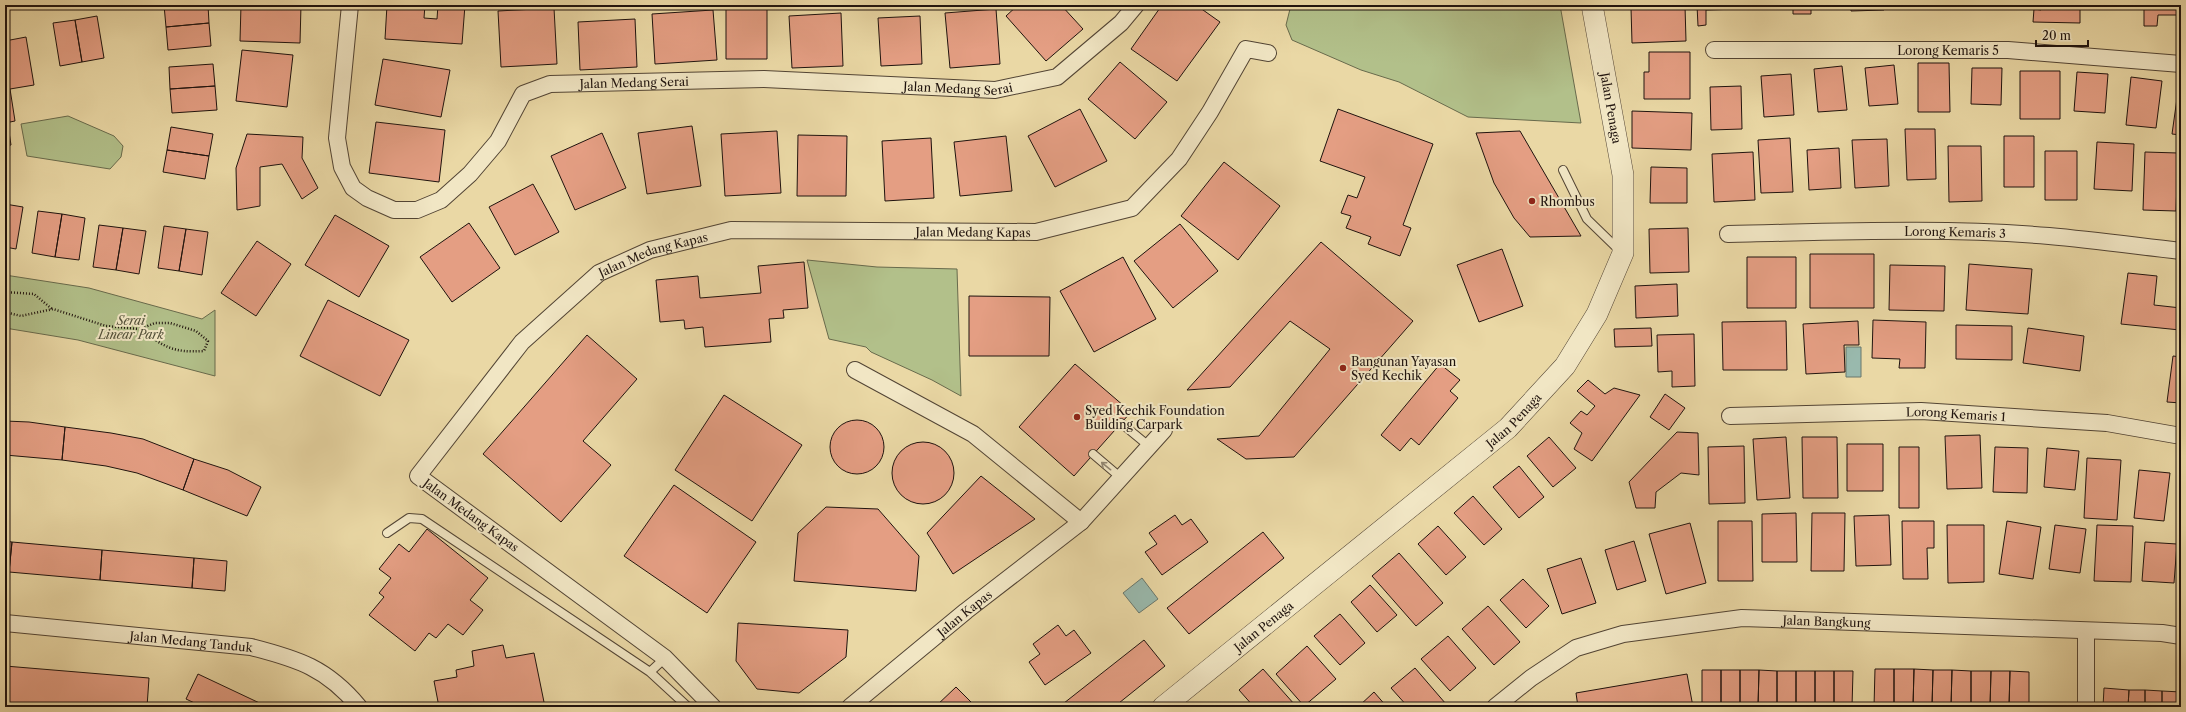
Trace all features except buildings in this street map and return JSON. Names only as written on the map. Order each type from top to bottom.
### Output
[{"type":"street","name":"Jalan Medang Serai","points":[[350,5],[337,138],[342,166],[353,188],[367,198],[394,210],[418,210],[441,200],[470,174],[498,141],[523,94],[550,84],[764,79],[995,90],[1057,77],[1121,23],[1136,5]]},
{"type":"street","name":"Jalan Penaga","points":[[1163,707],[1508,428],[1565,366],[1597,314],[1622,253],[1623,175],[1592,5]]},
{"type":"street","name":"Jalan Medang Kapas","points":[[713,707],[665,658],[418,476],[522,342],[599,273],[650,250],[731,230],[1036,232],[1132,208],[1179,159],[1210,112],[1246,49],[1268,53]]},
{"type":"street","name":"Lorong Kemaris 5","points":[[1714,50],[2008,50],[2181,64]]},
{"type":"street","name":"Lorong Kemaris 3","points":[[1728,234],[1880,230],[1948,232],[2048,236],[2181,251]]},
{"type":"street","points":[[855,370],[973,434],[1081,522]]},
{"type":"street","name":"Lorong Kemaris 1","points":[[1730,416],[1921,411],[2107,423],[2181,436]]},
{"type":"street","name":"Jalan Kapas","points":[[850,707],[966,611],[1081,522],[1164,430]]},
{"type":"street","name":"Jalan Bangkung","points":[[1495,707],[1531,678],[1576,648],[1623,634],[1742,618],[2086,632],[2162,633],[2181,636]]},
{"type":"street","name":"Jalan Medang Tanduk","points":[[5,623],[251,647],[291,657],[330,677],[359,707]]},
{"type":"street","points":[[2086,632],[2086,707]]},
{"type":"lane","points":[[1563,170],[1587,220],[1622,253]]},
{"type":"lane","points":[[1121,423],[1150,447]]},
{"type":"lane","points":[[1093,454],[1120,477]]},
{"type":"lane","points":[[387,533],[408,518],[422,519],[650,672],[688,707]]},
{"type":"lane","points":[[650,672],[665,658]]},
{"type":"path","points":[[5,292],[34,294],[53,309],[106,326],[140,329],[155,323],[170,323],[196,331],[208,341],[204,351],[186,352],[162,346],[140,329]]},
{"type":"path","points":[[5,312],[22,316],[53,309]]},
{"type":"green space","points":[[1291,5],[1560,5],[1581,123],[1468,117],[1399,82],[1361,70],[1292,40],[1286,25]]},
{"type":"green space","points":[[68,116],[114,136],[123,146],[121,157],[110,169],[27,156],[21,124]]},
{"type":"green space","points":[[807,260],[877,267],[957,269],[961,396],[932,380],[871,352],[866,347],[829,339]]},
{"type":"green space","name":"Serai Linear Park","points":[[5,275],[89,288],[202,319],[215,310],[215,376],[78,340],[5,328]]},
{"type":"shaded area","points":[[1846,347],[1861,347],[1861,377],[1846,377]]},
{"type":"shaded area","points":[[1142,578],[1158,599],[1139,613],[1123,593]]},
{"type":"place","name":"Rhombus","points":[[1532,201]]},
{"type":"place","name":"Bangunan Yayasan Syed Kechik","points":[[1343,368]]},
{"type":"place","name":"Syed Kechik Foundation Building Carpark","points":[[1077,417]]}]
